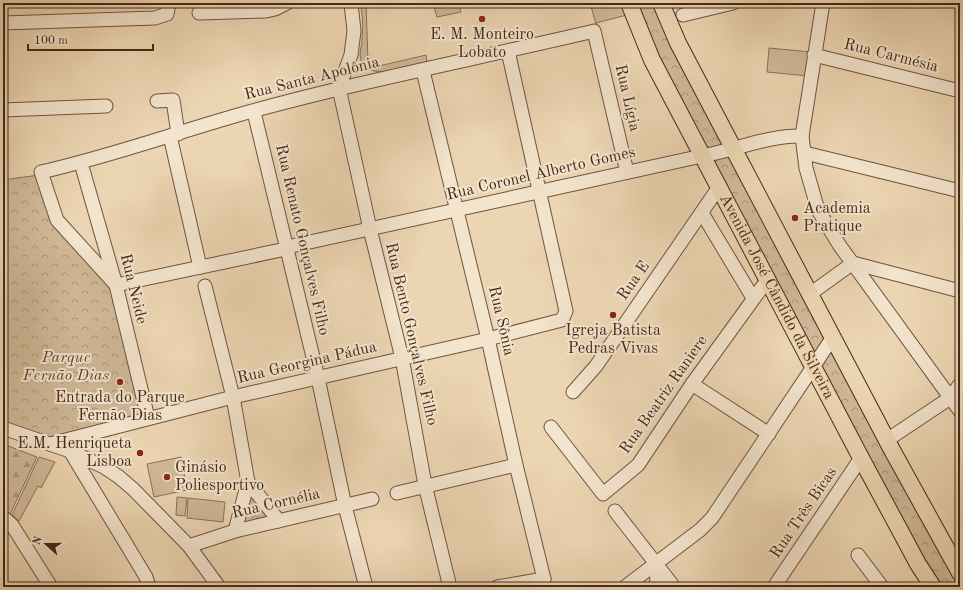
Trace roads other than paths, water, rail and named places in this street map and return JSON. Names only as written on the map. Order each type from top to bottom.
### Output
[{"type":"main road","name":"Avenida José Cândido da Silveira","points":[[629,3],[652,60],[861,458],[918,564],[933,587]]},
{"type":"main road","name":"Avenida José Cândido da Silveira","points":[[661,3],[678,43],[733,148],[887,440],[960,572]]},
{"type":"street","points":[[199,12],[266,11],[275,9],[287,3]]},
{"type":"street","points":[[339,88],[351,55],[354,31],[351,3]]},
{"type":"street","points":[[683,15],[733,3]]},
{"type":"street","points":[[823,3],[802,136],[806,168],[818,210],[826,225],[960,411]]},
{"type":"street","points":[[3,23],[155,18],[168,8]]},
{"type":"street","name":"Rua Santa Apolônia","points":[[116,285],[57,220],[41,172],[83,162],[339,88],[423,71],[594,31]]},
{"type":"street","name":"Rua Lígia","points":[[594,31],[627,172]]},
{"type":"street","points":[[508,51],[539,191]]},
{"type":"street","name":"Rua Carmésia","points":[[814,55],[960,91]]},
{"type":"street","name":"Rua Sônia","points":[[423,71],[488,338],[516,465],[548,583]]},
{"type":"street","name":"Rua Bento Gonçalves Filho","points":[[339,88],[370,229],[402,358],[425,485],[450,587]]},
{"type":"street","points":[[158,101],[173,100],[174,135],[200,267]]},
{"type":"street","points":[[3,110],[106,106]]},
{"type":"street","name":"Rua Renato Gonçalves Filho","points":[[254,112],[284,248],[318,378],[345,506],[366,587]]},
{"type":"street","name":"Rua Coronel Alberto Gomes","points":[[116,285],[792,135],[802,136]]},
{"type":"street","points":[[805,153],[960,191]]},
{"type":"street","name":"Rua Neide","points":[[83,170],[116,285],[148,418]]},
{"type":"street","name":"Rua E","points":[[573,392],[596,366],[719,187]]},
{"type":"street","name":"Rua Georgina Pádua","points":[[50,444],[233,397],[559,321],[564,317],[566,311],[539,191]]},
{"type":"street","points":[[702,213],[753,298]]},
{"type":"street","points":[[810,294],[853,263]]},
{"type":"street","points":[[853,263],[960,291]]},
{"type":"street","name":"Rua Beatriz Raniere","points":[[551,427],[603,494],[638,465],[692,384],[768,279]]},
{"type":"street","points":[[205,286],[233,397],[248,482],[235,531]]},
{"type":"street","points":[[625,587],[700,530],[712,518],[833,337]]},
{"type":"street","points":[[692,384],[769,434]]},
{"type":"street","points":[[887,440],[950,398],[960,384]]},
{"type":"street","points":[[3,428],[70,451],[104,467],[119,477],[133,489],[189,546],[219,587]]},
{"type":"street","points":[[70,451],[146,577],[149,587]]},
{"type":"street","name":"Rua Três Bicas","points":[[774,587],[861,458]]},
{"type":"street","points":[[397,493],[425,485],[516,465]]},
{"type":"street","points":[[248,482],[279,521]]},
{"type":"street","name":"Rua Cornélia","points":[[189,546],[235,531],[372,500]]},
{"type":"street","points":[[615,511],[674,587]]},
{"type":"street","points":[[3,517],[12,525],[51,587]]},
{"type":"street","points":[[858,555],[882,587]]},
{"type":"street","points":[[656,563],[657,587]]},
{"type":"street","points":[[497,587],[548,583]]},
{"type":"place","name":"E. M. Monteiro Lobato","points":[[482,19]]},
{"type":"place","name":"Academia Pratique","points":[[795,218]]},
{"type":"place","name":"Igreja Batista Pedras Vivas","points":[[613,315]]},
{"type":"place","name":"Entrada do Parque Fernão Dias","points":[[120,382]]},
{"type":"place","name":"E.M. Henriqueta Lisboa","points":[[140,453]]},
{"type":"place","name":"Ginásio Poliesportivo","points":[[167,477]]},
{"type":"park label","name":"Parque Fernão Dias","points":[[66,367]]}]
